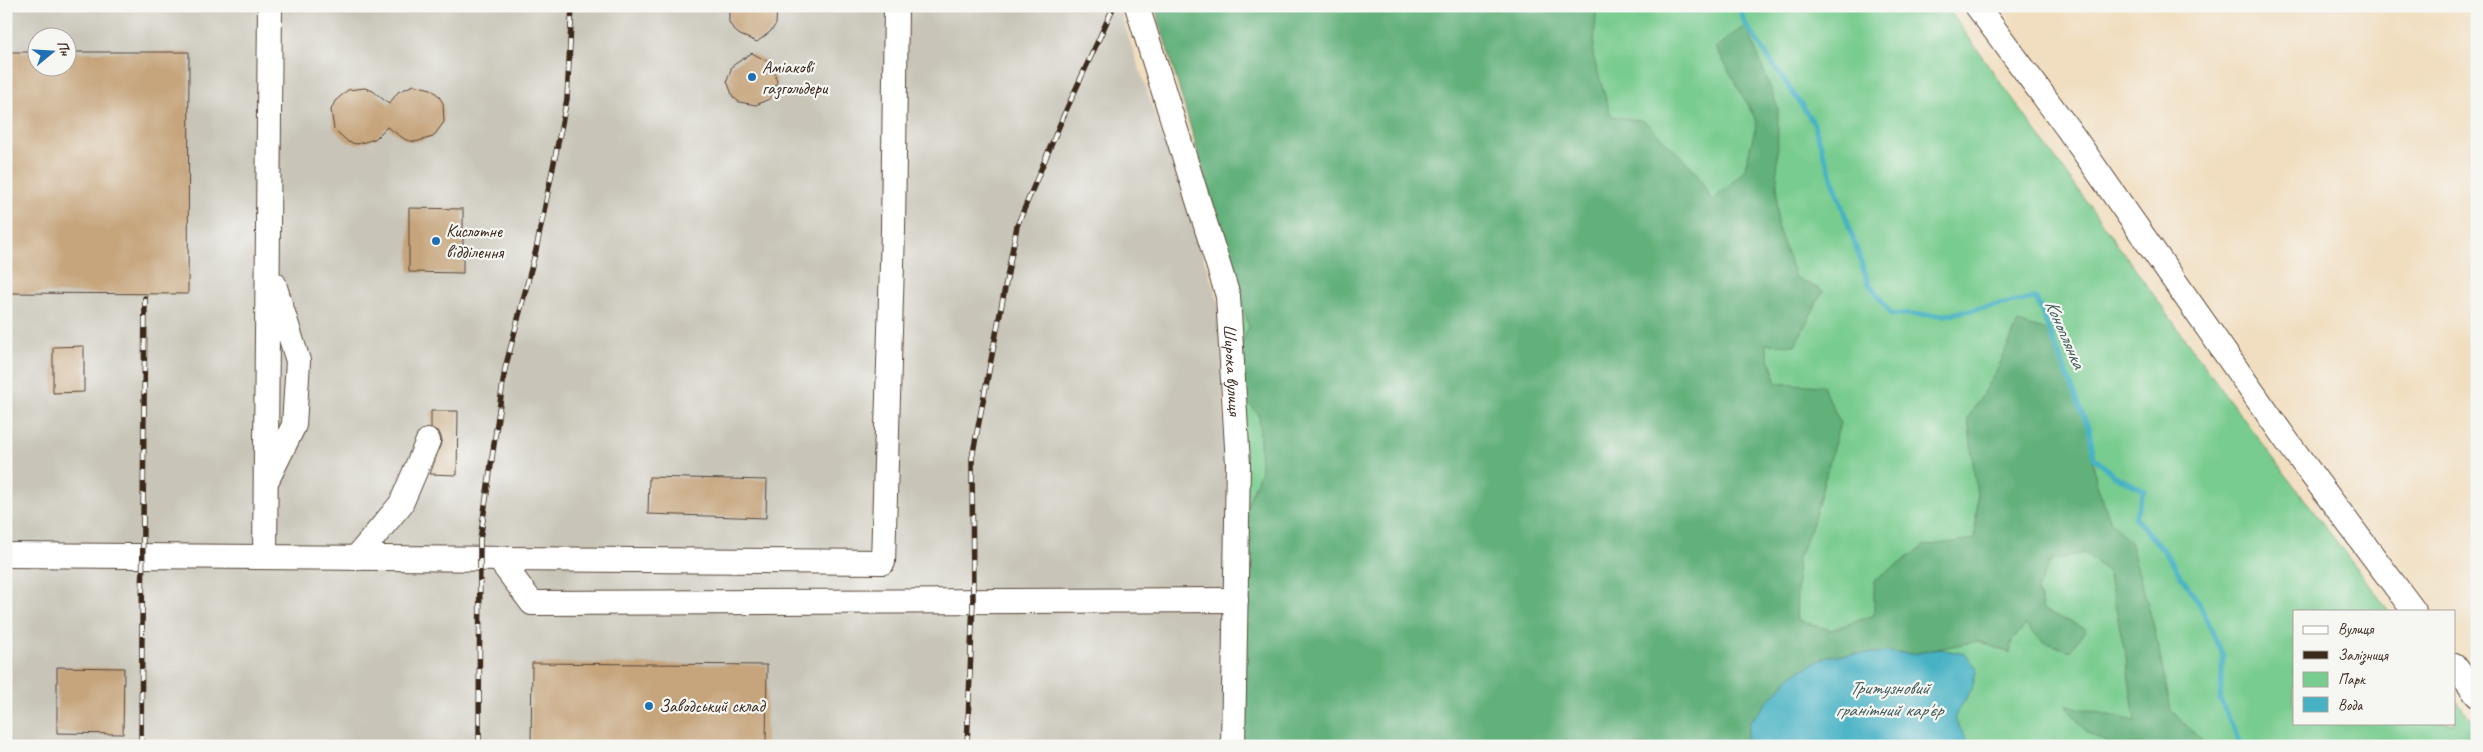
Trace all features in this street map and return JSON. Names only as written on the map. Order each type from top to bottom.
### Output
[{"type":"street","points":[[265,557],[270,6]]},
{"type":"street","points":[[6,555],[883,562],[893,231],[896,6]]},
{"type":"street","name":"Широка вулиця","points":[[1136,6],[1228,296],[1238,464],[1233,746]]},
{"type":"street","points":[[1977,6],[2073,137],[2289,444],[2413,610]]},
{"type":"street","points":[[265,484],[294,424],[298,361],[267,264]]},
{"type":"street","points":[[356,558],[401,504],[428,441]]},
{"type":"street","points":[[499,559],[532,603],[1236,600]]},
{"type":"street","points":[[2456,667],[2477,694]]},
{"type":"shaded area","points":[[6,6],[1118,6],[1219,303],[1232,589],[1228,746],[6,746]]},
{"type":"green space","points":[[1155,6],[1946,6],[2230,401],[2388,610],[2293,610],[2293,724],[2456,724],[2456,700],[2477,726],[2477,746],[1240,746],[1241,298]]},
{"type":"green space","points":[[1155,6],[1597,6],[1593,56],[1611,116],[1644,121],[1695,170],[1712,201],[1744,171],[1757,122],[1716,47],[1746,25],[1778,108],[1777,225],[1795,277],[1823,291],[1795,345],[1765,344],[1777,383],[1823,386],[1840,423],[1813,523],[1798,558],[1796,620],[1831,630],[1874,615],[1874,581],[1924,546],[1975,539],[1977,497],[1968,418],[1998,368],[2018,323],[2049,331],[2089,430],[2096,482],[2111,522],[2130,542],[2153,623],[2171,710],[2207,746],[2113,746],[2086,732],[2066,705],[2135,721],[2126,657],[2108,572],[2084,553],[2051,560],[2037,590],[2043,610],[2086,629],[2070,651],[2043,642],[2026,625],[2012,640],[2010,653],[1978,641],[1912,654],[1889,652],[1828,656],[1793,674],[1750,721],[1745,746],[1240,746],[1240,524],[1261,470],[1259,415],[1240,393],[1240,347],[1249,327]]},
{"type":"water","name":"Тритузновий гранітний кар'єр","points":[[1940,649],[1965,654],[1977,668],[1972,689],[1954,717],[1969,744],[1985,746],[1745,746],[1750,721],[1793,674],[1828,656],[1889,652],[1912,654]]},
{"type":"building","name":"Аміакові газгольдери","points":[[729,6],[777,6],[776,24],[771,31],[757,42],[740,35],[734,30],[729,22]]},
{"type":"building","points":[[6,52],[28,52],[28,78],[78,78],[78,52],[189,52],[188,294],[6,293]]},
{"type":"building","name":"Аміакові газгольдери","points":[[752,53],[773,66],[777,82],[771,98],[756,105],[739,102],[733,97],[727,81],[732,66]]},
{"type":"building","points":[[414,85],[431,89],[443,103],[444,122],[433,137],[415,142],[406,140],[387,127],[375,139],[357,144],[348,142],[334,129],[331,110],[335,101],[348,90],[365,88],[373,91],[389,104],[398,92]]},
{"type":"building","name":"Кислотне відділення","points":[[409,208],[463,209],[463,273],[409,272]]},
{"type":"building","points":[[84,346],[84,392],[53,393],[53,347]]},
{"type":"building","points":[[431,411],[458,411],[457,475],[430,474],[442,440],[439,432],[431,428]]},
{"type":"building","points":[[649,477],[767,480],[766,518],[648,514]]},
{"type":"building","name":"Заводський склад","points":[[532,663],[767,665],[766,746],[531,746]]},
{"type":"building","points":[[57,667],[124,668],[123,734],[57,733]]},
{"type":"waterway","name":"Коноплянка","points":[[1738,6],[1746,25],[1813,122],[1868,282],[1891,314],[1945,315],[2036,298],[2089,430],[2094,458],[2115,476],[2144,490],[2135,518],[2165,552],[2200,605],[2223,656],[2220,700],[2242,746]]},
{"type":"railway","points":[[479,746],[480,540],[505,369],[536,250],[567,99],[572,6]]},
{"type":"railway","points":[[967,746],[973,602],[972,458],[1017,226],[1063,117],[1114,6]]},
{"type":"railway","points":[[141,746],[145,298]]},
{"type":"place","name":"Аміакові газгольдери","points":[[752,77]]},
{"type":"place","name":"Кислотне відділення","points":[[436,241]]},
{"type":"place","name":"Заводський склад","points":[[649,706]]}]
